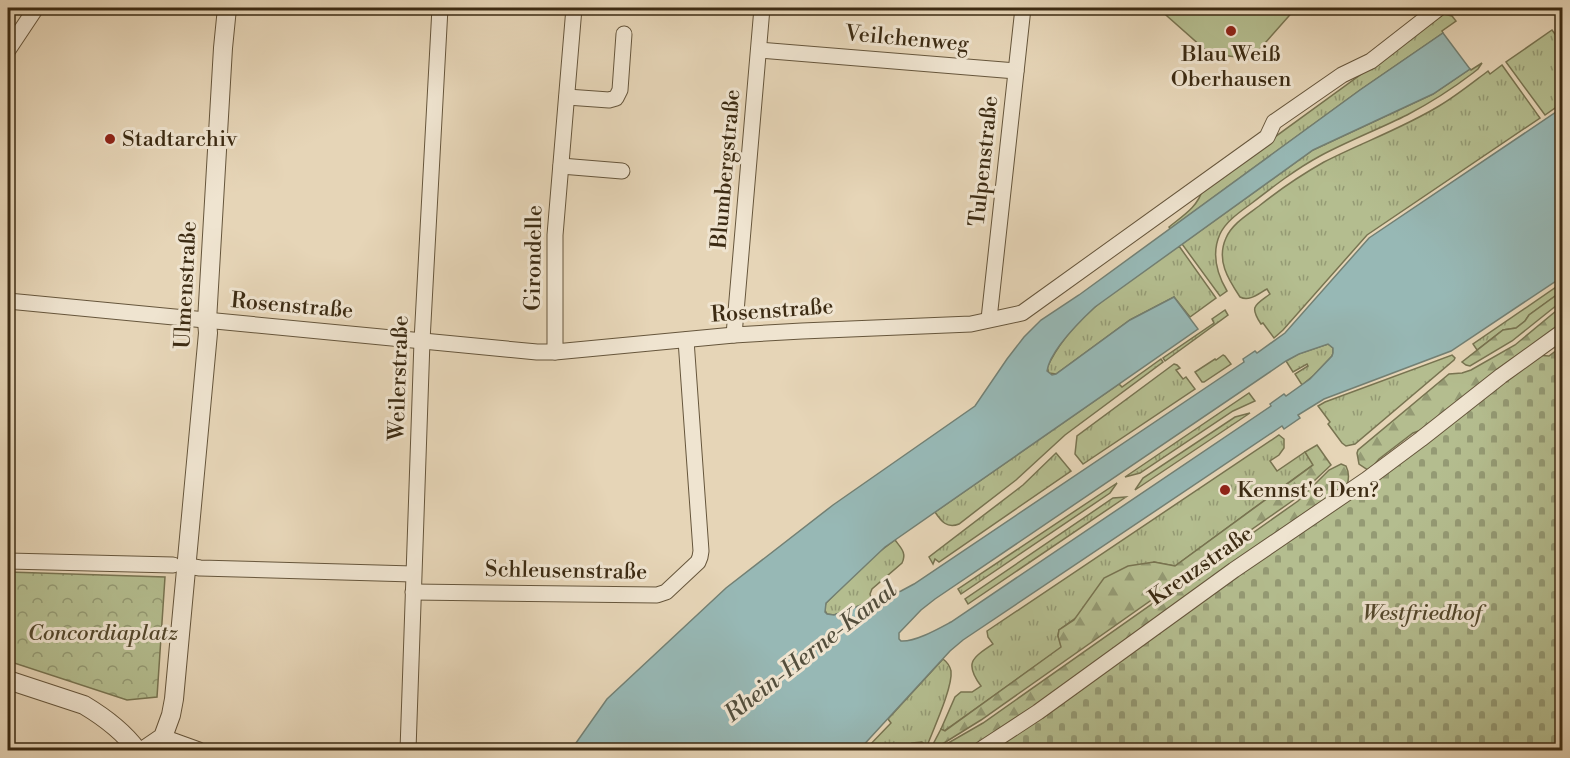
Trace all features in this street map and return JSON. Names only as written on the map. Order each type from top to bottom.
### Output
[{"type":"street","points":[[8,50],[36,8]]},
{"type":"street","name":"Ulmenstraße","points":[[163,737],[174,699],[180,566],[208,333],[227,8]]},
{"type":"street","name":"Weilerstraße","points":[[408,750],[422,340],[440,8]]},
{"type":"street","name":"Girondelle","points":[[555,352],[555,235],[574,8]]},
{"type":"street","name":"Blumbergstraße","points":[[734,335],[762,8]]},
{"type":"street","name":"Tulpenstraße","points":[[989,319],[1023,8]]},
{"type":"street","name":"Rosenstraße","points":[[8,301],[537,352],[802,330],[971,324],[1022,313],[1267,137],[1274,122],[1342,75],[1371,61],[1439,8]]},
{"type":"street","points":[[567,97],[609,100],[616,98],[620,90],[624,34]]},
{"type":"street","name":"Veilchenweg","points":[[759,50],[1016,71]]},
{"type":"street","points":[[561,166],[621,171]]},
{"type":"street","name":"Kreuzstraße","points":[[980,750],[1038,712],[1244,563],[1366,480],[1501,376],[1563,332]]},
{"type":"street","name":"Schleusenstraße","points":[[413,592],[657,595],[666,592],[698,562],[700,557],[686,340]]},
{"type":"street","points":[[8,561],[413,574]]},
{"type":"street","points":[[8,680],[84,705],[124,734],[137,750]]},
{"type":"street","points":[[144,750],[163,737],[199,750]]},
{"type":"green space","name":"Blau Weiß Oberhausen","points":[[1158,8],[1296,8],[1251,59],[1210,54]]},
{"type":"green space","points":[[1444,14],[1452,16],[1456,21],[1442,31],[1443,33],[1360,90],[1170,229],[1169,227],[1193,206],[1202,190]]},
{"type":"green space","points":[[1552,30],[1557,37],[1562,33],[1562,103],[1545,115],[1506,62]]},
{"type":"green space","points":[[1482,63],[1465,79],[1424,106],[1302,166],[1234,217],[1223,229],[1217,241],[1216,264],[1227,291],[1220,296],[1182,244],[1313,150],[1433,94]]},
{"type":"green space","points":[[1502,65],[1540,118],[1367,235],[1274,338],[1263,323],[1261,324],[1255,313],[1255,306],[1270,294],[1267,289],[1251,298],[1240,297],[1225,269],[1223,246],[1232,228],[1274,194],[1315,167],[1425,114],[1452,98],[1488,71],[1490,74]]},
{"type":"green space","points":[[1179,246],[1216,298],[1190,317],[1174,297],[1130,320],[1056,374],[1049,373],[1047,368],[1058,348],[1087,314],[1104,299]]},
{"type":"green space","points":[[1562,283],[1562,291],[1529,315],[1525,321],[1516,328],[1503,330],[1477,350],[1473,344]]},
{"type":"green space","points":[[1562,291],[1562,301],[1512,341],[1470,366],[1462,362],[1503,330],[1516,328],[1529,315]]},
{"type":"green space","points":[[1562,306],[1562,327],[1427,428],[1413,433],[1368,470],[1359,464],[1358,450],[1449,374],[1471,370],[1515,345]]},
{"type":"green space","points":[[1225,310],[1228,315],[1165,361],[1163,358],[1214,323],[1212,319]]},
{"type":"green space","points":[[1328,344],[1333,348],[1332,356],[1302,385],[1295,374],[1308,366],[1307,364],[1293,372],[1286,361],[1298,354]]},
{"type":"green space","name":"Westfriedhof","points":[[1562,346],[1562,750],[991,750],[1536,355],[1549,356]]},
{"type":"green space","points":[[1223,355],[1231,364],[1202,382],[1195,372]]},
{"type":"green space","points":[[1452,355],[1454,360],[1355,444],[1346,446],[1342,443],[1318,406],[1325,402]]},
{"type":"green space","points":[[1161,359],[1163,362],[1065,435],[1016,480],[959,524],[948,525],[937,515],[935,512],[1119,384],[1122,387]]},
{"type":"green space","points":[[1174,364],[1180,368],[1176,370],[1183,379],[1186,377],[1195,389],[1083,464],[1075,454],[1077,436]]},
{"type":"green space","points":[[1249,393],[1255,401],[1233,411],[1140,473],[1125,477]]},
{"type":"green space","points":[[1250,413],[1135,490],[1143,478],[1235,417]]},
{"type":"green space","points":[[1279,435],[1284,439],[1284,448],[1270,461],[1277,471],[1305,452],[1314,464],[1175,566],[1154,562],[1059,630],[1058,636],[1062,647],[944,731],[941,729],[955,697],[961,692],[972,692],[981,686],[972,666],[975,657],[993,644],[987,631]]},
{"type":"green space","points":[[1317,445],[1331,465],[1295,499],[981,720],[930,750],[941,729],[945,731],[1061,647],[1059,630],[1074,620],[1104,578],[1128,566],[1154,562],[1175,566],[1313,465],[1305,452]]},
{"type":"green space","points":[[1056,453],[1071,471],[939,562],[935,559],[933,564],[929,557],[1023,485]]},
{"type":"green space","points":[[1341,464],[1346,466],[1348,471],[1347,485],[973,750],[936,750],[983,723],[1298,501],[1329,470]]},
{"type":"green space","points":[[1117,483],[1110,493],[961,594],[958,589]]},
{"type":"green space","points":[[1126,497],[968,604],[965,599],[1113,498]]},
{"type":"green space","points":[[895,540],[903,551],[902,563],[872,589],[870,594],[872,601],[834,615],[827,614],[824,609],[826,603],[875,555]]},
{"type":"green space","name":"Concordiaplatz","points":[[8,572],[165,577],[157,697],[127,700],[8,661]]},
{"type":"green space","points":[[943,659],[950,667],[951,678],[946,698],[927,746],[922,742],[912,743],[903,750],[865,750],[891,723],[888,719]]},
{"type":"water","name":"Rhein-Herne-Kanal","points":[[1443,33],[1470,69],[1433,94],[1313,150],[1095,307],[1066,337],[1054,354],[1047,371],[1052,375],[1130,320],[1174,297],[1198,329],[885,547],[826,603],[825,612],[834,615],[901,591],[914,584],[1244,362],[1243,359],[1255,351],[1257,353],[1285,333],[1369,238],[1562,108],[1562,277],[1451,351],[1324,399],[1298,415],[1300,418],[1284,429],[1282,426],[963,640],[950,651],[859,750],[571,750],[607,699],[726,588],[833,505],[975,406],[1007,359],[1041,320],[1079,295],[1360,90]],"holes":[[[1328,344],[1333,348],[1332,356],[1310,379],[1286,396],[1284,394],[1270,404],[1271,406],[951,622],[920,637],[907,641],[899,639],[899,633],[935,599],[1286,361]]]},
{"type":"place","name":"Blau Weiß Oberhausen","points":[[1231,31]]},
{"type":"place","name":"Stadtarchiv","points":[[110,139]]},
{"type":"place","name":"Kennst'e Den?","points":[[1225,490]]}]
